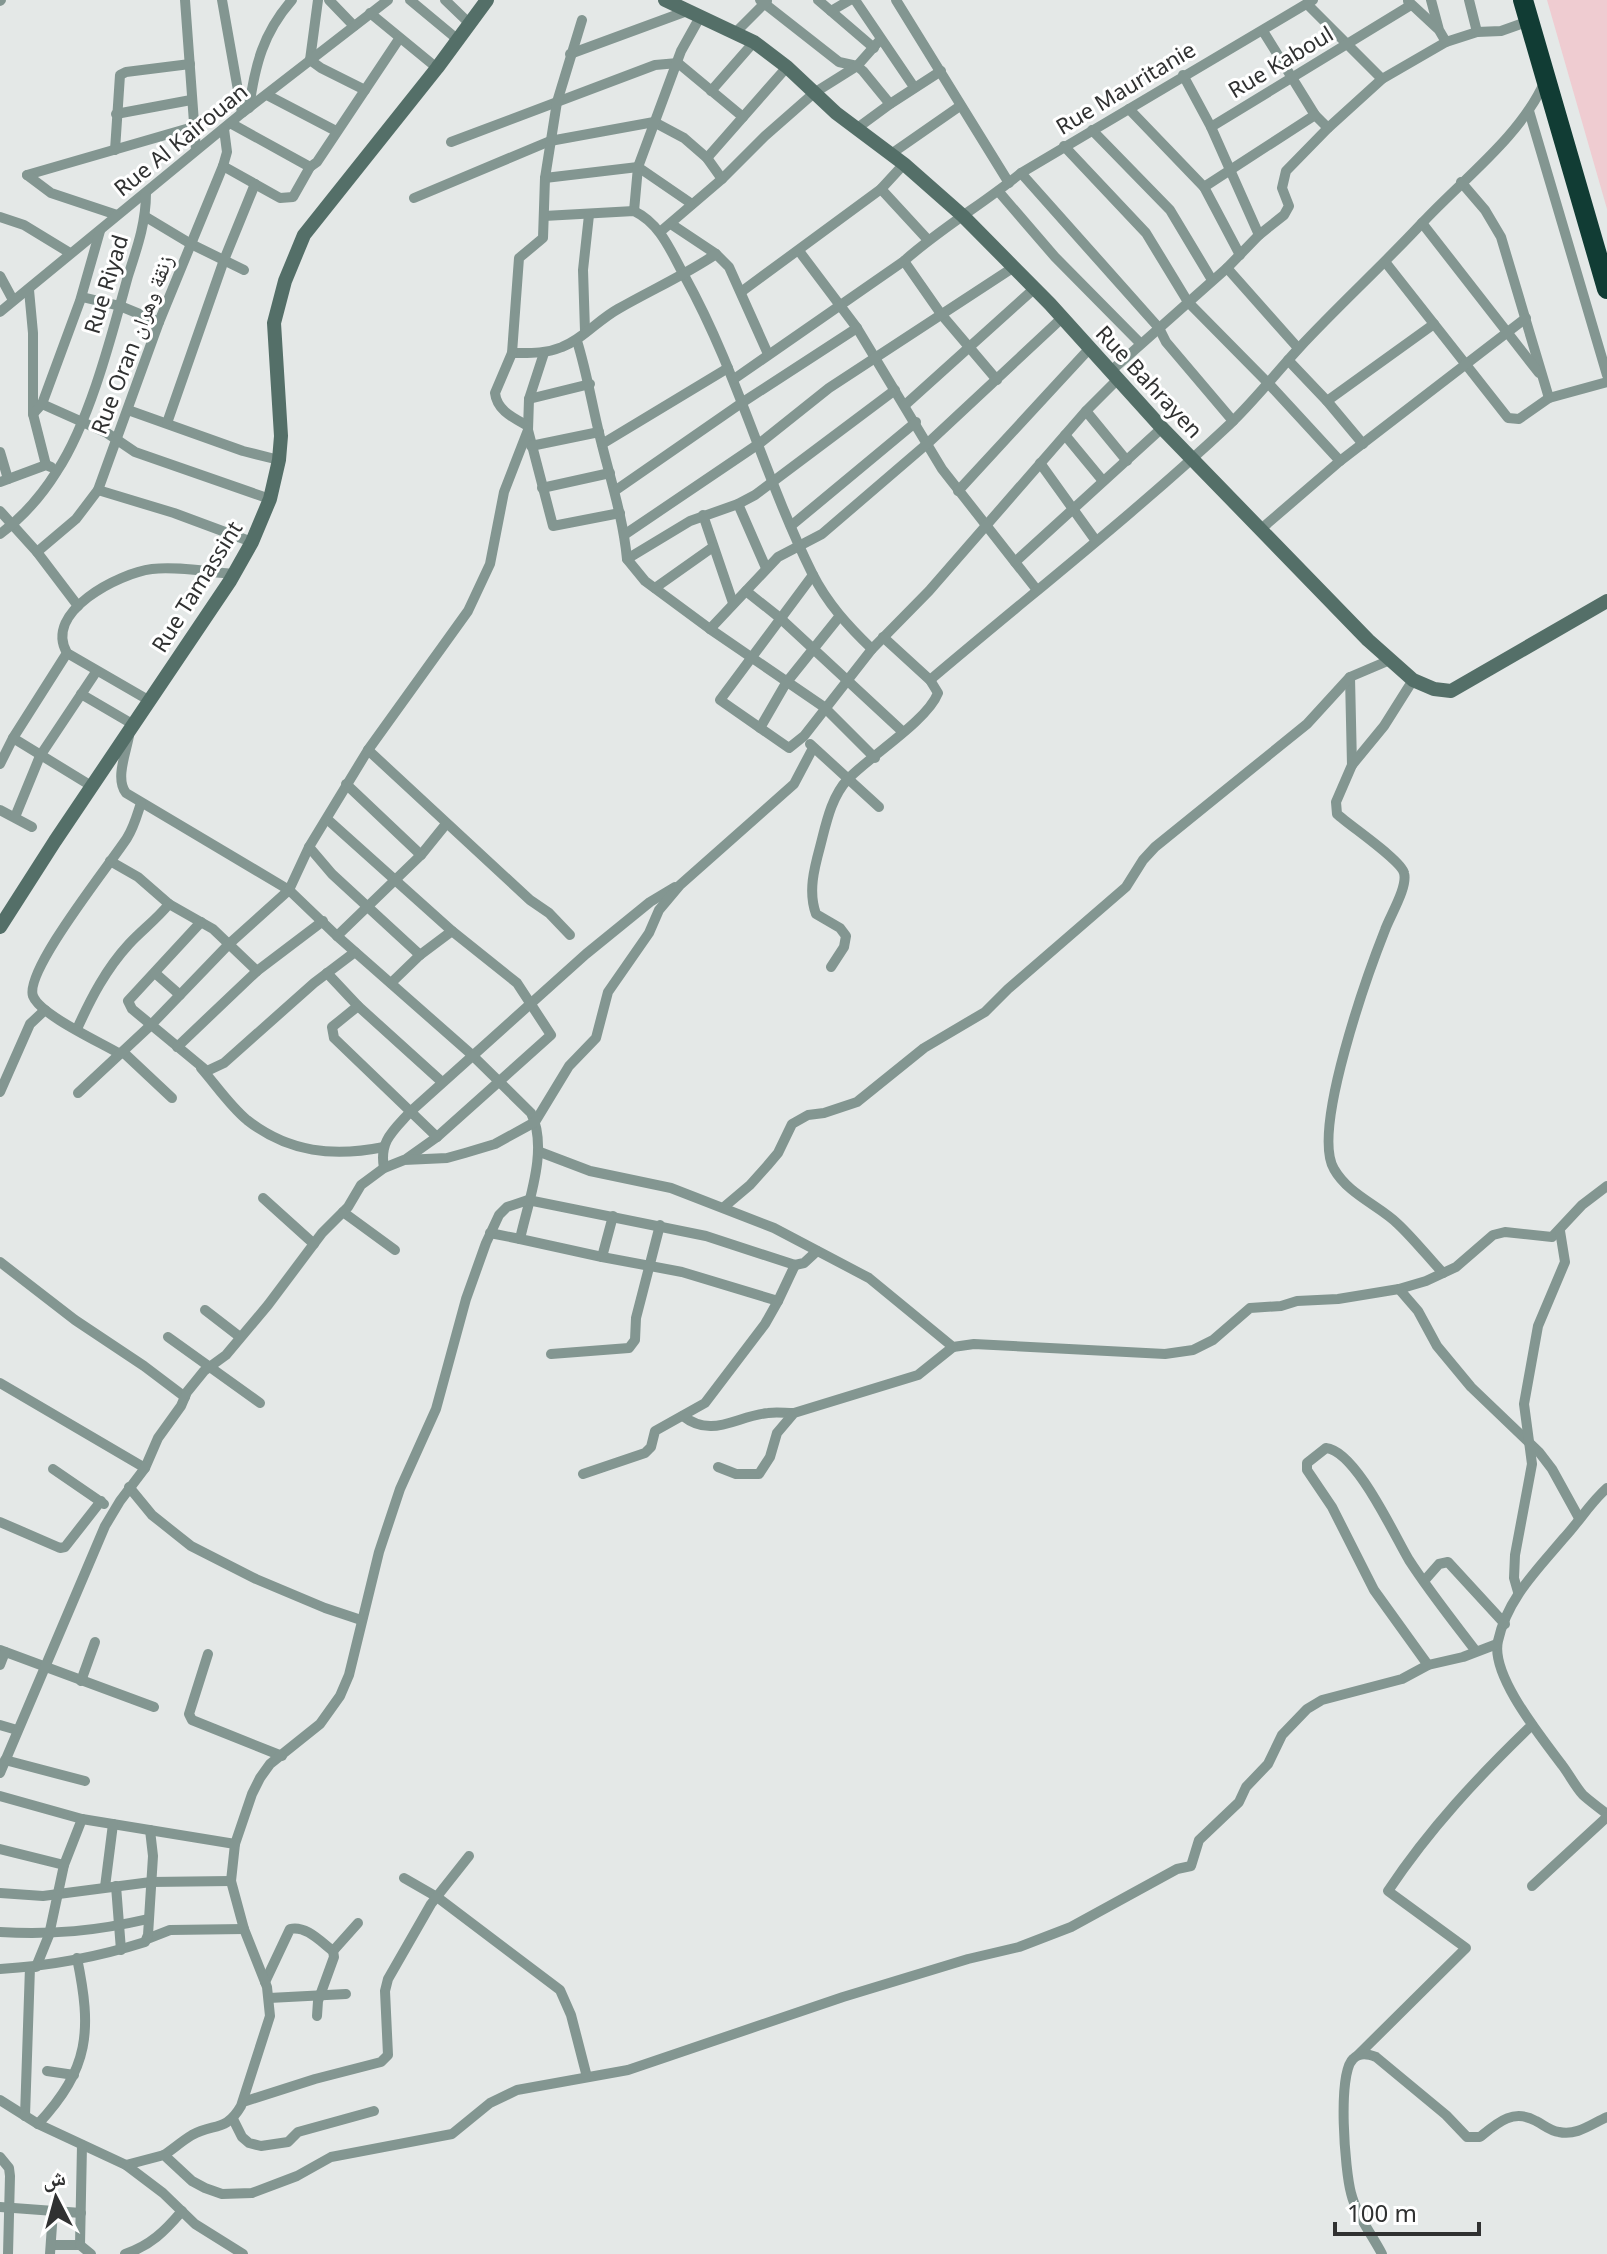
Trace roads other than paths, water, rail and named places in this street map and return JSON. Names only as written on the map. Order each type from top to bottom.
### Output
[{"type":"highway","points":[[1523,0],[1607,289]]},
{"type":"highway","points":[[1537,0],[1607,241]]},
{"type":"street","points":[[185,0],[196,150]]},
{"type":"street","points":[[222,0],[246,110]]},
{"type":"street","points":[[318,0],[310,60],[365,90]]},
{"type":"street","points":[[329,0],[354,26]]},
{"type":"street","name":"Rue Al Kairouan","points":[[0,312],[196,150],[387,0]]},
{"type":"street","points":[[410,0],[457,39]]},
{"type":"street","points":[[445,0],[470,24]]},
{"type":"street","name":"Rue Tamassint","points":[[0,927],[252,542],[270,499],[279,460],[281,436],[274,323],[285,281],[304,235],[487,0]]},
{"type":"street","name":"Rue Bahrayen","points":[[665,0],[754,42],[963,216],[1035,288],[1192,459],[1368,640],[1413,680],[1434,689],[1451,691],[1607,601]]},
{"type":"street","points":[[818,0],[877,44]]},
{"type":"street","points":[[831,11],[852,0],[877,44],[914,87]]},
{"type":"street","points":[[896,0],[1009,183]]},
{"type":"street","points":[[1431,0],[1439,30],[1446,42]]},
{"type":"street","points":[[1469,0],[1477,32]]},
{"type":"street","points":[[735,33],[764,1],[839,62],[857,66],[871,78],[890,104]]},
{"type":"street","points":[[246,110],[255,67],[287,2]]},
{"type":"street","points":[[1310,2],[1382,79]]},
{"type":"street","name":"Rue Mauritanie","points":[[734,379],[840,307],[1021,173],[1310,2]]},
{"type":"street","points":[[1409,2],[1439,30]]},
{"type":"street","name":"Rue Kaboul","points":[[1211,127],[1409,2]]},
{"type":"street","points":[[370,13],[437,68]]},
{"type":"street","points":[[570,54],[694,14]]},
{"type":"street","points":[[634,211],[638,167],[694,14]]},
{"type":"street","points":[[528,428],[496,400],[498,381],[512,353],[519,258],[543,238],[550,141],[557,102],[582,20]]},
{"type":"street","points":[[813,575],[720,700],[789,748],[804,736],[845,680],[929,591],[1086,411],[1140,343],[1288,210],[1282,188],[1286,171],[1328,128],[1382,79],[1446,42],[1477,32],[1501,31],[1529,21]]},
{"type":"street","points":[[1263,31],[1315,115],[1328,128]]},
{"type":"street","points":[[223,166],[280,198],[293,197],[310,167],[317,162],[399,39]]},
{"type":"street","points":[[711,91],[754,42]]},
{"type":"street","points":[[660,232],[814,93],[857,66],[877,44]]},
{"type":"street","points":[[451,142],[655,65],[678,63],[743,117]]},
{"type":"street","points":[[115,150],[118,81],[126,72],[190,64]]},
{"type":"street","points":[[707,158],[787,67]]},
{"type":"street","points":[[856,129],[941,71]]},
{"type":"street","points":[[1183,75],[1211,127],[1259,235]]},
{"type":"street","points":[[930,680],[1233,421],[1298,348],[1386,263],[1512,132],[1536,102],[1547,77]]},
{"type":"street","points":[[267,95],[336,131]]},
{"type":"street","points":[[116,114],[191,100]]},
{"type":"street","points":[[891,154],[960,106]]},
{"type":"street","points":[[1129,109],[1204,187],[1240,255]]},
{"type":"street","points":[[1529,111],[1607,375]]},
{"type":"street","points":[[1204,187],[1315,115]]},
{"type":"street","points":[[414,198],[550,141],[654,122],[684,138],[707,158],[722,179]]},
{"type":"street","points":[[117,215],[51,193],[27,175],[193,127]]},
{"type":"street","points":[[228,127],[310,167]]},
{"type":"street","name":"Rue Oran زنقة وهران","points":[[37,552],[76,519],[98,490],[159,322],[223,166],[228,127]]},
{"type":"street","points":[[1092,130],[1170,210],[1212,280]]},
{"type":"street","points":[[1064,146],[1146,233],[1188,302],[1340,461]]},
{"type":"street","points":[[741,292],[881,189],[904,164]]},
{"type":"street","points":[[545,178],[638,167],[692,204]]},
{"type":"street","points":[[1021,173],[1159,328],[1166,342],[1233,421]]},
{"type":"street","points":[[1461,182],[1485,210],[1501,237],[1549,398]]},
{"type":"street","points":[[167,423],[224,260],[255,184]]},
{"type":"street","points":[[881,189],[928,240]]},
{"type":"street","points":[[999,192],[1055,257],[1140,343]]},
{"type":"street","name":"Rue Riyad","points":[[0,534],[37,500],[59,469],[82,420],[146,217],[146,193]]},
{"type":"street","points":[[544,216],[634,211],[660,232],[705,314],[734,379],[813,575],[839,617],[872,649]]},
{"type":"street","points":[[585,331],[583,270],[589,215]]},
{"type":"street","points":[[0,217],[24,225],[70,253]]},
{"type":"street","points":[[146,217],[244,270]]},
{"type":"street","points":[[1422,223],[1544,378]]},
{"type":"street","points":[[671,224],[716,254],[729,267],[768,354]]},
{"type":"street","points":[[33,414],[42,404],[82,297],[100,231]]},
{"type":"street","points":[[799,251],[857,328],[958,491],[1037,590]]},
{"type":"street","points":[[512,353],[544,353],[577,341],[585,331],[616,310],[684,275],[716,254]]},
{"type":"street","points":[[904,261],[969,350],[997,380]]},
{"type":"street","points":[[1386,263],[1508,418],[1519,419],[1549,398],[1607,382]]},
{"type":"street","points":[[624,535],[760,443],[829,388],[1014,267]]},
{"type":"street","points":[[1227,268],[1298,348]]},
{"type":"street","points":[[0,276],[13,300]]},
{"type":"street","points":[[905,405],[1035,288]]},
{"type":"street","points":[[29,290],[33,333],[33,414],[46,465]]},
{"type":"street","points":[[82,297],[120,306],[159,322]]},
{"type":"street","points":[[710,629],[784,552],[822,534],[928,443],[1062,318]]},
{"type":"street","points":[[1261,529],[1340,461],[1526,318]]},
{"type":"street","points":[[1327,401],[1434,324]]},
{"type":"street","points":[[616,490],[857,328]]},
{"type":"street","points":[[577,341],[616,490],[627,559],[655,588],[824,707],[875,758]]},
{"type":"street","points":[[958,491],[1090,348]]},
{"type":"street","points":[[544,353],[529,399],[528,428],[553,526],[620,513]]},
{"type":"street","points":[[1288,360],[1363,444]]},
{"type":"street","points":[[531,446],[600,438],[728,368]]},
{"type":"street","points":[[529,399],[590,384]]},
{"type":"street","points":[[627,559],[703,515],[738,504],[774,481],[895,390]]},
{"type":"street","points":[[42,404],[82,420],[135,452],[270,499]]},
{"type":"street","points":[[128,410],[243,451],[279,460]]},
{"type":"street","points":[[1086,411],[1127,461]]},
{"type":"street","points":[[792,525],[916,422]]},
{"type":"street","points":[[78,1093],[151,1025],[229,944],[289,890],[309,847],[346,784],[468,611],[490,564],[504,492],[528,428]]},
{"type":"street","points":[[1015,562],[1162,428]]},
{"type":"street","points":[[1065,435],[1103,481]]},
{"type":"street","points":[[0,452],[4,481],[46,465],[59,469]]},
{"type":"street","points":[[1040,463],[1096,541]]},
{"type":"street","points":[[542,488],[610,473]]},
{"type":"street","points":[[98,490],[174,513],[252,542]]},
{"type":"street","points":[[738,504],[766,568]]},
{"type":"street","points":[[0,511],[14,523],[78,606]]},
{"type":"street","points":[[703,515],[733,603]]},
{"type":"street","points":[[655,588],[713,547]]},
{"type":"street","points":[[150,701],[67,653],[60,631],[78,606],[114,582],[140,571],[163,569],[233,574]]},
{"type":"street","points":[[746,591],[780,618],[903,732]]},
{"type":"street","points":[[760,728],[786,683],[839,617]]},
{"type":"street","points":[[831,967],[844,947],[846,936],[840,928],[816,914],[811,893],[828,816],[848,779],[875,758],[936,698],[937,689],[930,680],[883,637]]},
{"type":"street","points":[[0,764],[67,653]]},
{"type":"street","points":[[724,1207],[750,1185],[778,1153],[792,1124],[808,1115],[857,1102],[924,1048],[985,1012],[1126,887],[1155,847],[1307,724],[1350,677],[1390,660]]},
{"type":"street","points":[[15,817],[40,756],[96,672]]},
{"type":"street","points":[[1350,677],[1352,765]]},
{"type":"street","points":[[1413,680],[1384,726],[1352,765],[1336,802],[1337,814],[1400,864],[1405,882],[1365,982],[1342,1064],[1327,1138],[1333,1168],[1345,1184],[1397,1222],[1443,1273]]},
{"type":"street","points":[[81,694],[132,728],[120,779],[122,787],[141,803],[289,890],[471,1054],[531,1113],[540,1152],[520,1239]]},
{"type":"street","points":[[804,736],[813,748],[879,807]]},
{"type":"street","points":[[13,738],[93,787]]},
{"type":"street","points":[[404,1160],[447,1158],[465,1153],[495,1144],[535,1122],[569,1066],[596,1038],[608,992],[649,933],[659,910],[680,885],[794,784],[813,748]]},
{"type":"street","points":[[368,750],[570,935]]},
{"type":"street","points":[[346,784],[421,855]]},
{"type":"street","points":[[141,803],[128,836],[43,961],[33,994],[45,1010],[122,1053],[172,1098]]},
{"type":"street","points":[[0,810],[32,827]]},
{"type":"street","points":[[0,1773],[114,1511],[145,1468],[158,1438],[185,1397],[268,1305],[361,1185],[437,1137],[551,1035],[517,983],[452,931],[327,819]]},
{"type":"street","points":[[337,936],[421,855],[446,824]]},
{"type":"street","points":[[309,847],[332,874],[420,955]]},
{"type":"street","points":[[110,861],[138,877],[169,904],[201,922],[257,971]]},
{"type":"street","points":[[384,1168],[381,1153],[388,1138],[410,1112],[471,1054],[626,921],[650,902],[680,885]]},
{"type":"street","points":[[77,1029],[101,980],[130,943],[169,904]]},
{"type":"street","points":[[177,1047],[257,971],[323,921]]},
{"type":"street","points":[[201,922],[128,1001],[132,1009],[201,1068],[245,1118],[271,1135],[325,1153],[354,1153],[384,1147]]},
{"type":"street","points":[[391,983],[420,955],[452,931]]},
{"type":"street","points":[[201,1068],[207,1071],[224,1063],[355,952]]},
{"type":"street","points":[[155,973],[180,995]]},
{"type":"street","points":[[327,973],[358,1006],[442,1082]]},
{"type":"street","points":[[358,1006],[332,1027],[334,1038],[437,1137]]},
{"type":"street","points":[[0,1092],[30,1024],[45,1010]]},
{"type":"street","points":[[540,1152],[590,1171],[671,1188],[774,1228],[869,1278],[953,1347]]},
{"type":"street","points":[[683,1416],[695,1426],[709,1426],[766,1413],[794,1413],[918,1375],[953,1347],[974,1344],[1182,1353],[1221,1335],[1250,1308],[1399,1289],[1443,1273],[1467,1260],[1493,1235],[1505,1232],[1552,1237],[1582,1205],[1607,1186]]},
{"type":"street","points":[[263,1198],[314,1244]]},
{"type":"street","points":[[126,2165],[164,2155],[192,2135],[226,2124],[233,2119],[243,2102],[270,2016],[265,1982],[244,1929],[231,1881],[235,1844],[252,1794],[270,1764],[320,1724],[340,1696],[349,1675],[379,1552],[400,1489],[436,1409],[466,1299],[499,1215],[516,1202],[528,1200],[706,1236],[795,1265],[804,1263],[817,1251]]},
{"type":"street","points":[[343,1212],[395,1250]]},
{"type":"street","points":[[602,1257],[613,1216]]},
{"type":"street","points":[[551,1354],[629,1348],[635,1340],[636,1318],[660,1225]]},
{"type":"street","points":[[1518,1592],[1514,1570],[1532,1464],[1524,1404],[1538,1326],[1565,1262],[1560,1231]]},
{"type":"street","points":[[490,1233],[682,1272],[778,1301]]},
{"type":"street","points":[[0,1262],[75,1320],[185,1397]]},
{"type":"street","points":[[583,1474],[645,1453],[651,1447],[655,1431],[705,1403],[765,1324],[795,1265]]},
{"type":"street","points":[[1399,1289],[1418,1311],[1437,1346],[1471,1387],[1529,1440],[1552,1469],[1579,1518]]},
{"type":"street","points":[[205,1310],[240,1337]]},
{"type":"street","points":[[168,1337],[260,1403]]},
{"type":"street","points":[[0,1383],[145,1468]]},
{"type":"street","points":[[718,1467],[736,1474],[759,1474],[770,1457],[777,1433],[794,1413]]},
{"type":"street","points":[[1428,1665],[1374,1590],[1332,1507],[1307,1470],[1307,1463],[1326,1448],[1332,1448],[1341,1455],[1373,1494],[1424,1581],[1475,1650]]},
{"type":"street","points":[[53,1469],[114,1511]]},
{"type":"street","points":[[129,1487],[152,1515],[191,1546],[256,1579],[361,1620]]},
{"type":"street","points":[[1532,1886],[1607,1816],[1583,1794],[1532,1725],[1503,1674],[1497,1644],[1518,1592],[1587,1507],[1607,1488]]},
{"type":"street","points":[[0,1522],[60,1548],[65,1547],[101,1501]]},
{"type":"street","points":[[1424,1581],[1439,1564],[1448,1562],[1505,1624]]},
{"type":"street","points":[[81,1681],[95,1642]]},
{"type":"street","points":[[164,2155],[183,2174],[205,2188],[222,2194],[252,2193],[297,2176],[331,2157],[452,2134],[490,2103],[517,2090],[628,2070],[780,2017],[968,1959],[1019,1947],[1071,1927],[1177,1869],[1191,1866],[1199,1840],[1239,1802],[1246,1787],[1268,1764],[1282,1735],[1307,1709],[1339,1694],[1402,1679],[1428,1665],[1463,1657],[1497,1644]]},
{"type":"street","points":[[0,1665],[3,1651],[154,1707]]},
{"type":"street","points":[[208,1654],[189,1714],[192,1720],[282,1756]]},
{"type":"street","points":[[0,1725],[17,1730]]},
{"type":"street","points":[[1382,2254],[1351,2196],[1343,2097],[1350,2063],[1466,1948],[1388,1891],[1421,1842],[1482,1773],[1532,1725]]},
{"type":"street","points":[[5,1760],[85,1781]]},
{"type":"street","points":[[0,1796],[82,1819],[235,1844]]},
{"type":"street","points":[[25,2116],[33,1967],[49,1935],[64,1865],[82,1819]]},
{"type":"street","points":[[113,1824],[111,1887],[121,1950]]},
{"type":"street","points":[[147,1939],[153,1856],[150,1830]]},
{"type":"street","points":[[0,1850],[64,1865]]},
{"type":"street","points":[[243,2102],[386,2058],[385,1991],[388,1979],[437,1897],[469,1856]]},
{"type":"street","points":[[404,1878],[437,1897],[560,1990],[571,2015],[587,2077]]},
{"type":"street","points":[[0,1893],[33,1897],[151,1882],[231,1881]]},
{"type":"street","points":[[0,1932],[49,1935],[148,1919]]},
{"type":"street","points":[[333,1951],[358,1923]]},
{"type":"street","points":[[265,1982],[290,1929],[298,1927],[305,1930],[333,1951],[334,1957],[320,1996],[317,2016]]},
{"type":"street","points":[[0,1969],[33,1967],[121,1950],[180,1929],[244,1929]]},
{"type":"street","points":[[38,2124],[59,2101],[74,2075],[86,2043],[83,1988],[77,1958]]},
{"type":"street","points":[[269,1998],[346,1994]]},
{"type":"street","points":[[1357,2056],[1376,2057],[1446,2115],[1467,2137],[1480,2137],[1498,2121],[1512,2116],[1524,2115],[1549,2129],[1565,2133],[1584,2130],[1607,2117]]},
{"type":"street","points":[[47,2071],[74,2075]]},
{"type":"street","points":[[0,2100],[38,2124],[126,2165],[163,2193],[195,2224],[243,2254]]},
{"type":"street","points":[[233,2119],[242,2137],[249,2143],[261,2146],[288,2142],[298,2132],[374,2111]]},
{"type":"street","points":[[80,2245],[82,2145]]},
{"type":"street","points":[[0,2157],[9,2168],[5,2207],[8,2254]]},
{"type":"street","points":[[5,2207],[81,2213]]},
{"type":"street","points":[[53,2211],[50,2249],[80,2245],[91,2254]]},
{"type":"street","points":[[125,2254],[161,2235],[182,2211]]}]
